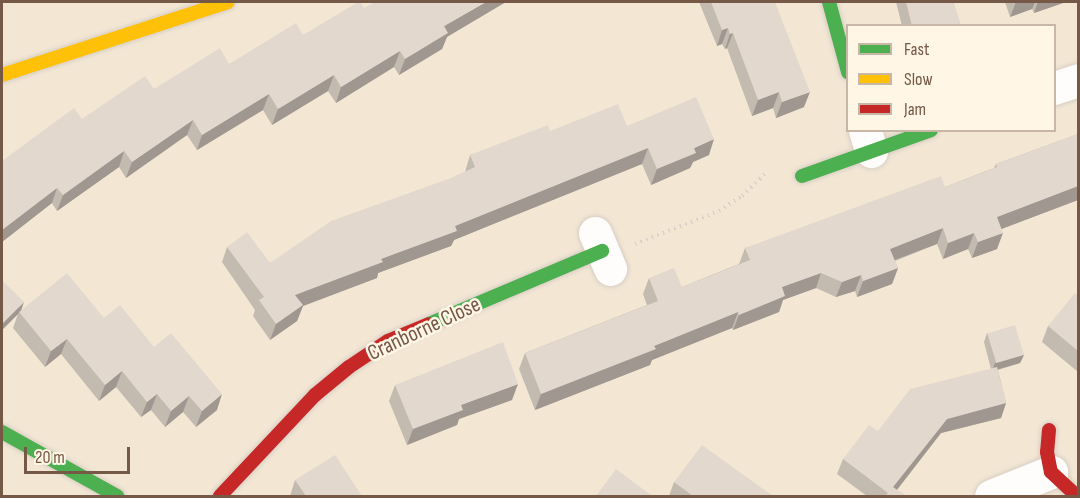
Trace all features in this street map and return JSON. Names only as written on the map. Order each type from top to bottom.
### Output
[{"type":"street","points":[[2,75],[228,2]]},
{"type":"street","points":[[829,2],[846,65]]},
{"type":"street","points":[[1056,87],[1078,80]]},
{"type":"street","points":[[802,176],[868,141],[920,132]]},
{"type":"street","name":"Cranborne Close","points":[[220,496],[315,395],[349,367],[388,341],[602,251]]},
{"type":"street","points":[[1049,430],[1047,452],[1051,472],[1077,496]]},
{"type":"street","points":[[2,432],[117,496]]},
{"type":"street","points":[[991,496],[1051,472]]},
{"type":"path","points":[[602,251],[628,246],[719,211],[742,196],[778,162],[802,176]]},
{"type":"shaded area","points":[[2,2],[1078,2],[1078,496],[2,496]]},
{"type":"building","points":[[358,2],[364,8],[375,2],[486,2],[444,26],[448,33],[405,59],[400,51],[341,87],[334,75],[278,109],[269,94],[202,135],[193,120],[132,162],[124,151],[63,195],[57,188],[2,230],[2,161],[74,108],[82,119],[145,76],[154,89],[220,48],[229,64],[296,23],[303,35]]},
{"type":"building","points":[[711,2],[775,2],[810,92],[782,102],[779,92],[758,100],[733,33],[730,34],[728,28],[722,30]]},
{"type":"building","points":[[906,2],[953,2],[960,24],[912,24]]},
{"type":"building","points":[[696,97],[714,139],[694,148],[696,153],[657,169],[648,148],[455,226],[457,231],[381,259],[383,262],[295,295],[303,305],[276,324],[259,300],[264,297],[227,247],[247,232],[270,263],[331,221],[451,178],[475,167],[470,155],[548,125],[550,131],[618,104],[627,126]]},
{"type":"building","points":[[1078,134],[1078,186],[997,217],[1003,233],[978,242],[974,233],[948,243],[943,228],[890,249],[898,268],[863,281],[861,275],[842,282],[821,273],[782,287],[785,296],[739,315],[738,312],[654,346],[656,349],[541,394],[525,353],[658,301],[649,278],[674,268],[682,287],[750,260],[745,248],[941,176],[945,187],[997,167],[996,164]]},
{"type":"building","points":[[67,273],[104,318],[120,305],[154,347],[171,333],[222,394],[202,411],[189,396],[171,411],[157,394],[147,402],[122,371],[105,385],[67,339],[51,351],[19,312]]},
{"type":"building","points":[[2,280],[24,302],[3,323],[2,321]]},
{"type":"building","points":[[1075,293],[1078,295],[1078,351],[1048,326]]},
{"type":"building","points":[[1015,325],[1024,355],[996,363],[987,333]]},
{"type":"building","points":[[503,342],[518,384],[461,405],[463,410],[413,429],[395,385]]},
{"type":"building","points":[[997,367],[1006,403],[947,419],[893,487],[906,496],[885,496],[888,493],[843,459],[869,425],[878,431],[910,389]]},
{"type":"building","points":[[702,445],[773,496],[693,496],[674,482]]},
{"type":"building","points":[[335,455],[362,496],[306,496],[295,480]]},
{"type":"building","points":[[616,469],[651,495],[596,496]]},
{"type":"traffic: fast","points":[[829,2],[846,65]]},
{"type":"traffic: fast","points":[[802,176],[925,132]]},
{"type":"traffic: fast","points":[[429,324],[602,251]]},
{"type":"traffic: fast","points":[[2,432],[117,496]]},
{"type":"traffic: slow","points":[[2,75],[228,2]]},
{"type":"traffic: jam","points":[[220,496],[315,395],[349,367],[388,341],[429,324]]},
{"type":"traffic: jam","points":[[1049,430],[1047,452],[1051,472],[1077,496]]}]
